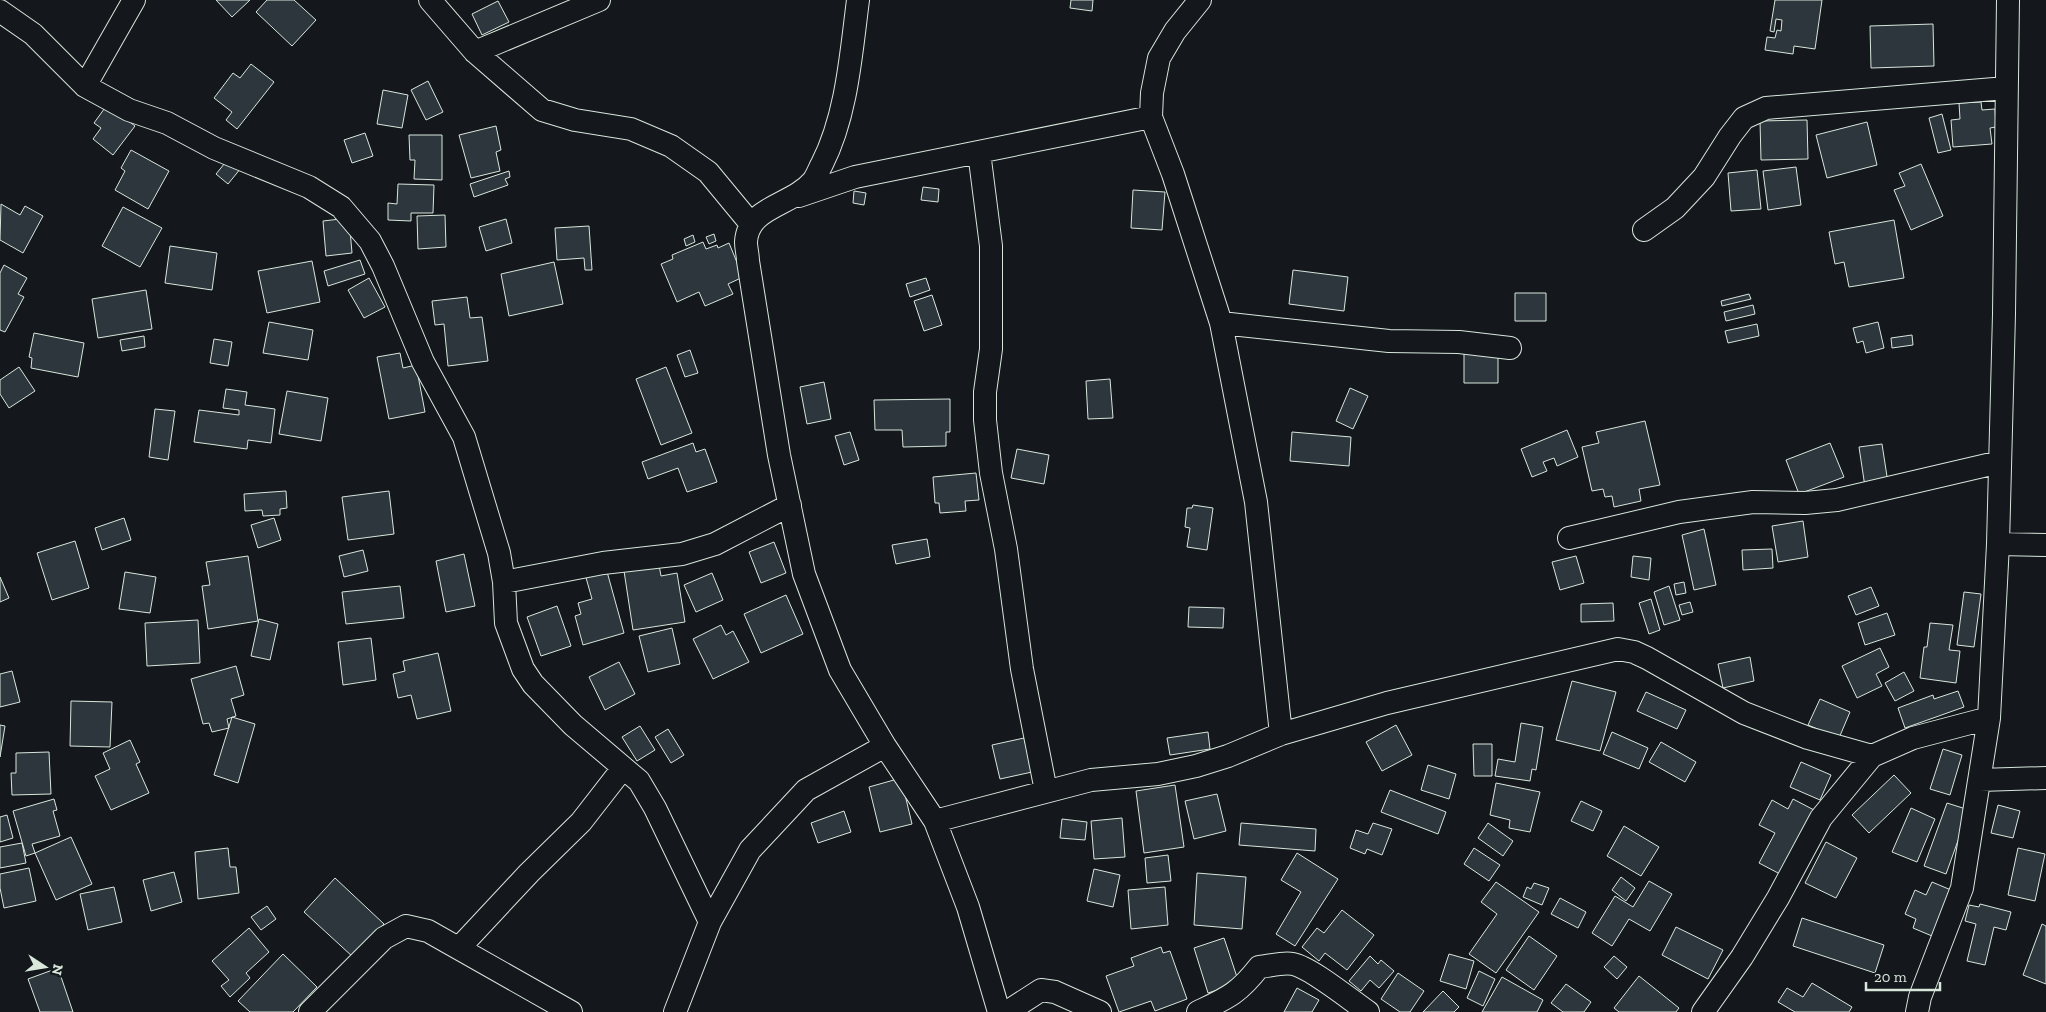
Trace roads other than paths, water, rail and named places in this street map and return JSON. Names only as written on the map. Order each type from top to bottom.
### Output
[{"type":"street","points":[[85,86],[134,0]]},
{"type":"street","points":[[430,0],[475,52],[542,110],[574,120],[631,129],[672,146],[708,172],[751,224]]},
{"type":"street","points":[[475,52],[599,0]]},
{"type":"street","points":[[795,197],[814,180],[828,153],[840,111],[852,49],[858,0]]},
{"type":"street","points":[[1200,0],[1175,30],[1159,58],[1152,93],[1151,117],[1173,174],[1221,324],[1256,502],[1281,734]]},
{"type":"street","points":[[1917,1012],[1920,997],[1962,888],[1989,718],[1998,544],[2008,0]]},
{"type":"street","points":[[0,12],[33,34],[85,86],[129,110],[167,123],[214,148],[309,188],[341,207],[370,241],[383,266],[423,362],[464,437],[499,553],[504,582],[506,623],[523,669],[533,684],[573,725],[639,781],[655,808],[710,922]]},
{"type":"street","points":[[1644,230],[1675,208],[1704,177],[1744,118],[1766,108],[2006,88]]},
{"type":"street","points":[[999,1012],[968,907],[935,822],[885,746],[840,670],[804,574],[777,446],[746,242],[751,224],[759,214],[795,197],[855,177],[1151,117]]},
{"type":"street","points":[[979,152],[991,246],[991,349],[985,392],[990,473],[1006,549],[1022,669],[1046,791]]},
{"type":"street","points":[[1221,324],[1389,341],[1459,342],[1510,348]]},
{"type":"street","points":[[1569,538],[1679,512],[1753,502],[1837,500],[2000,462]]},
{"type":"street","points":[[504,582],[603,563],[682,554],[715,544],[790,505]]},
{"type":"street","points":[[1998,544],[2046,545]]},
{"type":"street","points":[[935,822],[1092,780],[1158,774],[1196,766],[1228,756],[1281,734],[1387,703],[1618,649],[1634,652],[1647,658],[1744,713],[1808,738],[1872,756]]},
{"type":"street","points":[[1703,1012],[1742,957],[1773,906],[1821,818],[1872,756],[1913,738],[1989,718]]},
{"type":"street","points":[[675,1012],[710,922],[750,850],[806,790],[885,746]]},
{"type":"street","points":[[459,948],[529,873],[581,822],[623,768]]},
{"type":"street","points":[[1980,780],[2046,778]]},
{"type":"street","points":[[310,1012],[384,938],[406,926],[428,931],[572,1012]]},
{"type":"street","points":[[1198,1012],[1233,994],[1245,985],[1259,967],[1294,964],[1309,971],[1368,1012]]},
{"type":"street","points":[[1007,1012],[1041,990],[1056,992],[1100,1012]]}]
